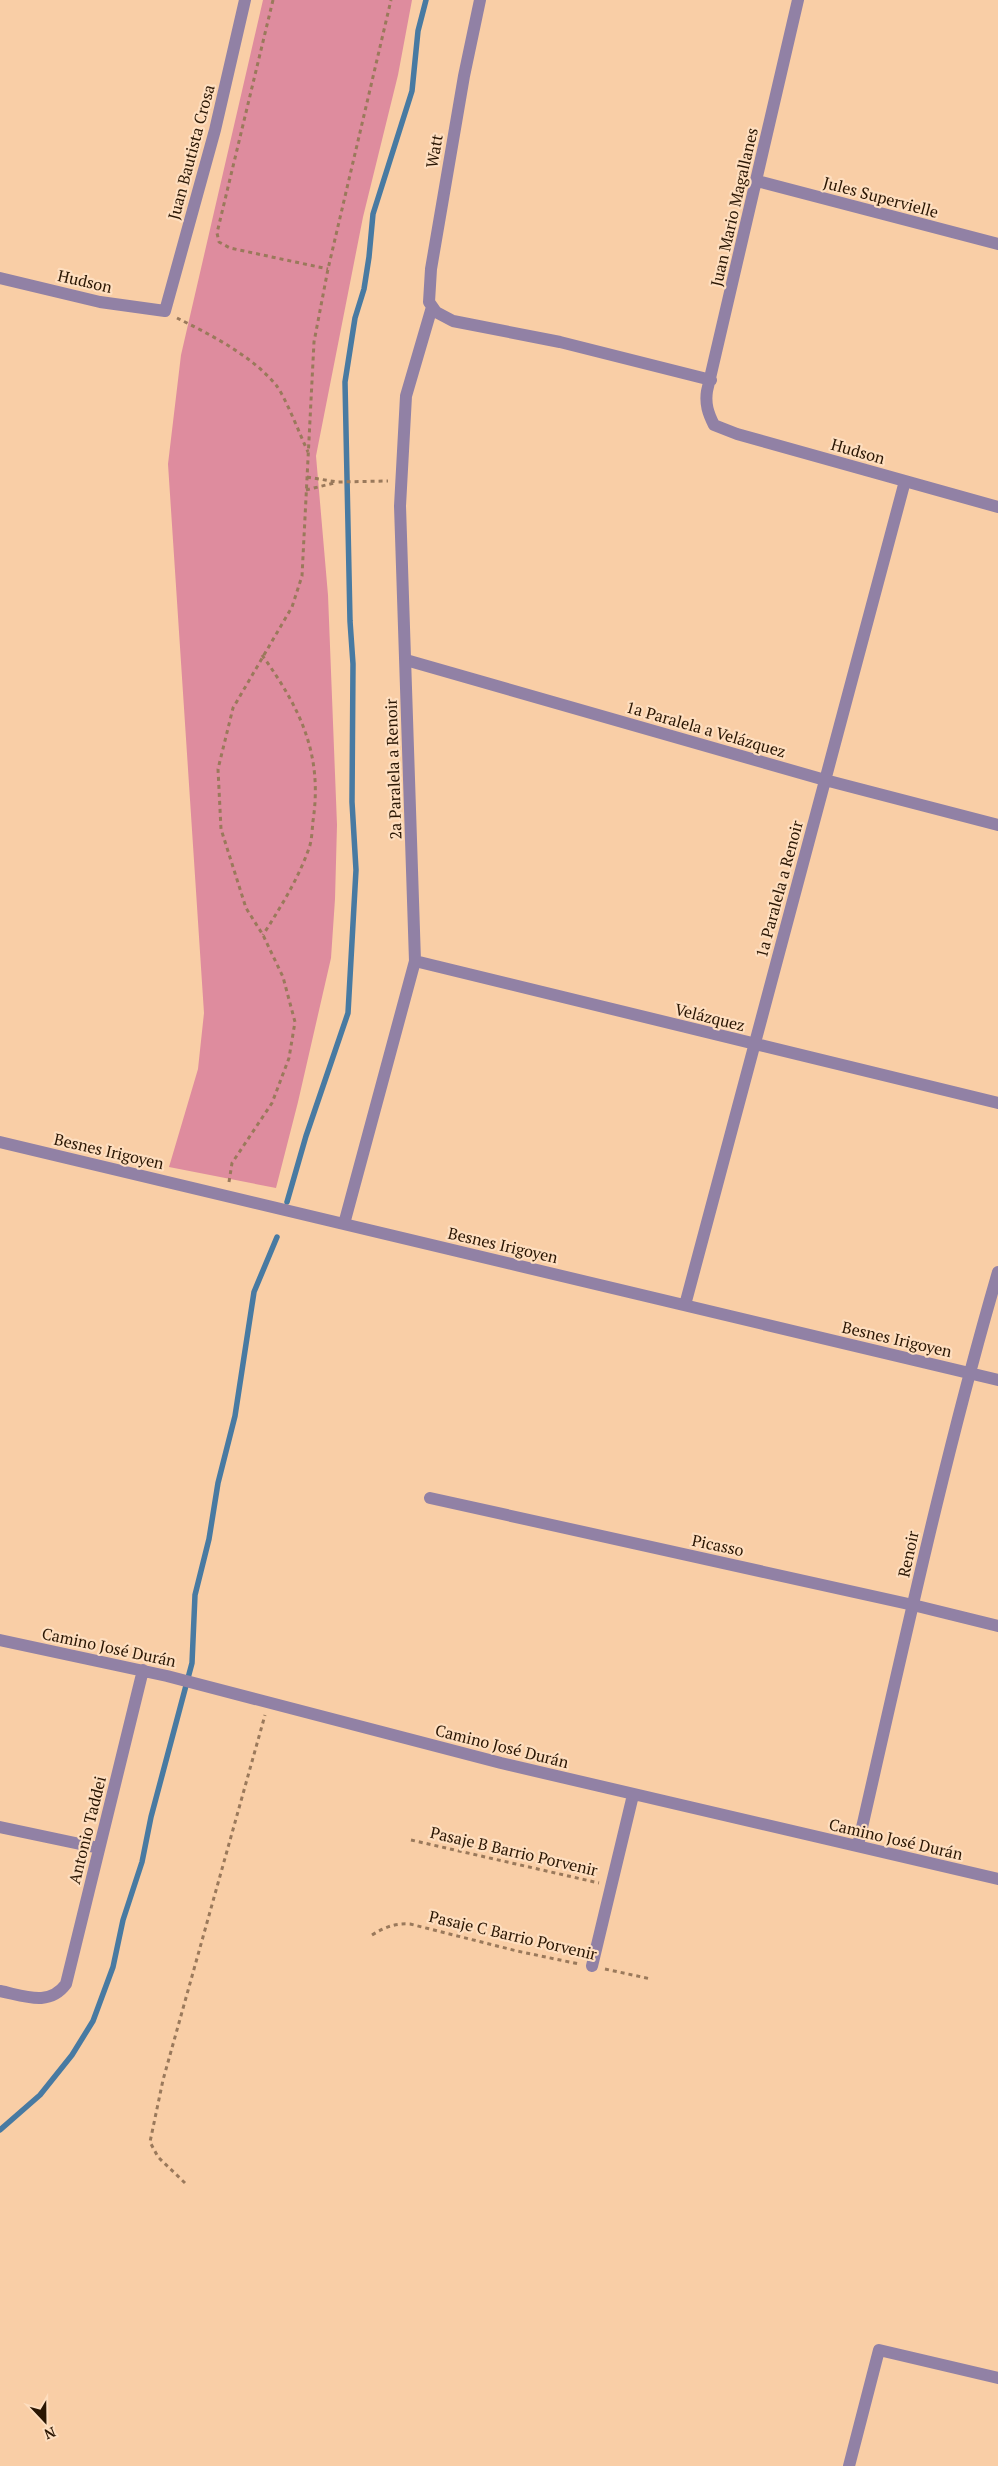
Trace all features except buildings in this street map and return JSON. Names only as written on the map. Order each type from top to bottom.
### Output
[{"type":"street","name":"Juan Bautista Crosa","points":[[165,311],[215,130],[245,0]]},
{"type":"street","name":"Watt","points":[[432,308],[428,295],[431,269],[464,76],[480,0]]},
{"type":"street","name":"Juan Mario Magallanes","points":[[712,421],[706,402],[798,0]]},
{"type":"street","name":"Jules Supervielle","points":[[757,181],[998,244]]},
{"type":"street","name":"Hudson","points":[[0,278],[100,302],[165,311]]},
{"type":"street","points":[[432,308],[453,321],[560,342],[711,380]]},
{"type":"street","name":"2a Paralela a Renoir","points":[[344,1224],[415,961],[400,506],[406,396],[432,308]]},
{"type":"street","name":"Hudson","points":[[712,421],[714,425],[737,434],[998,507]]},
{"type":"street","name":"1a Paralela a Renoir","points":[[685,1305],[905,481]]},
{"type":"street","name":"1a Paralela a Velázquez","points":[[406,660],[825,780],[998,824]]},
{"type":"street","name":"Velázquez","points":[[415,961],[998,1104]]},
{"type":"street","name":"Besnes Irigoyen","points":[[0,1142],[998,1380]]},
{"type":"street","name":"Renoir","points":[[858,1845],[932,1517],[969,1373],[998,1272]]},
{"type":"street","name":"Picasso","points":[[430,1498],[913,1604],[998,1626]]},
{"type":"street","name":"Camino José Durán","points":[[0,1640],[143,1670],[501,1763],[998,1879]]},
{"type":"street","name":"Antonio Taddei","points":[[0,1991],[41,1999],[52,1997],[66,1984],[143,1670]]},
{"type":"street","points":[[592,1966],[634,1795]]},
{"type":"street","points":[[0,1827],[99,1848]]},
{"type":"street","points":[[849,2466],[879,2350],[998,2378]]},
{"type":"path","points":[[273,0],[217,233],[219,242],[230,248],[328,270]]},
{"type":"path","points":[[226,1196],[232,1163],[272,1103],[289,1058],[295,1022],[283,977],[264,935],[246,908],[221,829],[218,769],[233,708],[262,655],[292,607],[302,576],[314,342],[328,270],[391,0]]},
{"type":"path","points":[[165,311],[209,334],[252,363],[277,386],[308,452]]},
{"type":"path","points":[[307,477],[337,482]]},
{"type":"path","points":[[306,490],[337,482],[372,480]]},
{"type":"path","points":[[262,655],[281,680],[304,726],[315,762],[316,802],[309,849],[287,897],[264,935]]},
{"type":"path","points":[[185,2183],[158,2157],[150,2142],[162,2080],[269,1702]]},
{"type":"path","name":"Pasaje B Barrio Porvenir","points":[[411,1840],[611,1886]]},
{"type":"path","name":"Pasaje C Barrio Porvenir","points":[[372,1935],[398,1923],[410,1924],[517,1951],[651,1979]]},
{"type":"shaded area","points":[[263,0],[412,0],[398,75],[363,217],[316,456],[328,595],[337,825],[335,899],[331,958],[276,1188],[169,1167],[198,1069],[204,1013],[168,464],[181,355]]},
{"type":"waterway","points":[[287,1202],[306,1136],[348,1013],[356,870],[352,802],[353,664],[350,621],[345,382],[355,318],[364,289],[373,214],[412,91],[418,31],[426,0]]},
{"type":"waterway","points":[[0,2130],[40,2095],[72,2055],[93,2021],[113,1967],[123,1920],[142,1862],[151,1817],[192,1663],[195,1595],[209,1539],[218,1483],[235,1416],[254,1292],[277,1237]]}]
